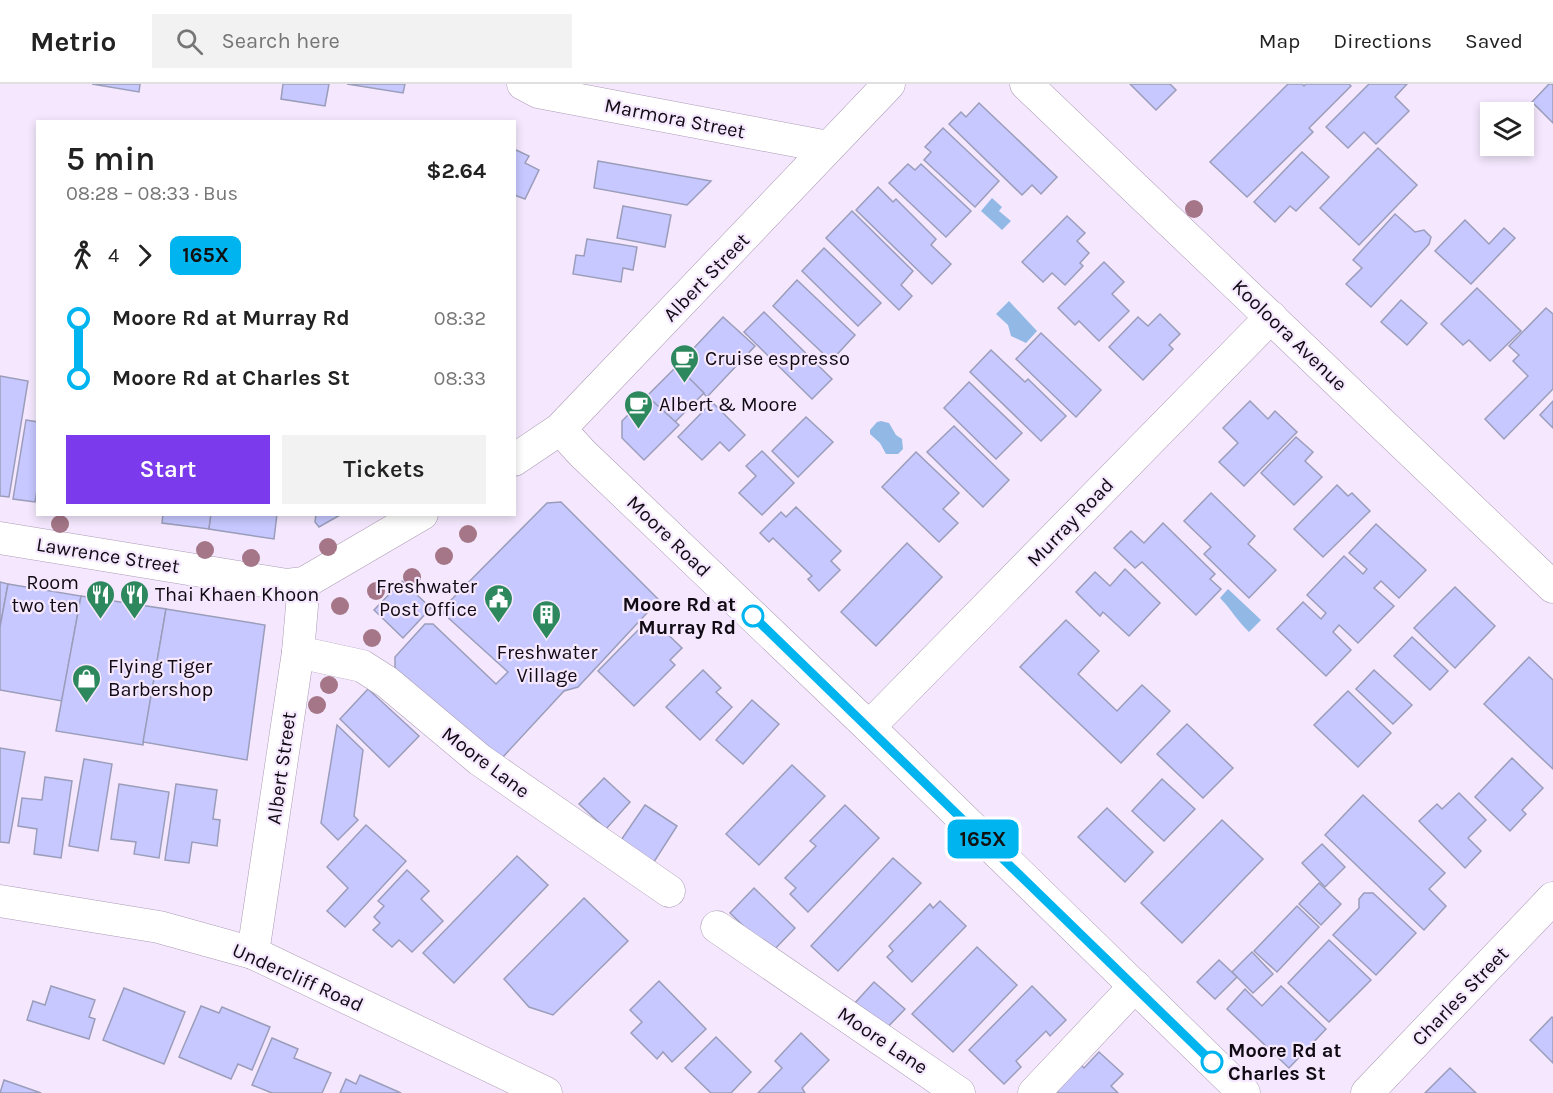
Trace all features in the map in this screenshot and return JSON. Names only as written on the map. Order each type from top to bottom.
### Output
[{"type":"street","name":"Marmora Street","points":[[523,84],[538,92],[828,147]]},
{"type":"street","name":"Albert Street","points":[[516,459],[560,429],[889,84]]},
{"type":"street","name":"Kooloora Avenue","points":[[1026,84],[1553,587]]},
{"type":"street","name":"Murray Road","points":[[869,727],[1271,317]]},
{"type":"street","name":"Moore Road","points":[[560,429],[582,453],[869,727],[1244,1093]]},
{"type":"street","points":[[296,584],[418,516]]},
{"type":"street","name":"Lawrence Street","points":[[0,538],[296,584]]},
{"type":"street","name":"Albert Street","points":[[253,953],[298,652],[296,584]]},
{"type":"street","name":"Moore Lane","points":[[298,652],[362,666],[387,681],[480,760],[669,891]]},
{"type":"street","name":"Charles Street","points":[[1367,1093],[1553,898]]},
{"type":"street","name":"Undercliff Road","points":[[0,902],[159,927],[253,953],[546,1093]]},
{"type":"street","name":"Moore Lane","points":[[717,927],[959,1093]]},
{"type":"street","points":[[1034,1093],[1134,986]]},
{"type":"water","points":[[992,198],[1002,207],[999,211],[1011,221],[1002,230],[981,211]]},
{"type":"water","points":[[1009,301],[1037,331],[1026,343],[1011,336],[1008,325],[996,314]]},
{"type":"water","points":[[881,421],[889,423],[896,435],[902,439],[903,449],[898,454],[886,454],[880,443],[870,434],[870,430]]},
{"type":"water","points":[[1228,589],[1261,620],[1249,632],[1220,598]]},
{"type":"building","points":[[92,84],[140,84],[139,92]]},
{"type":"building","points":[[283,84],[329,84],[325,106],[281,99]]},
{"type":"building","points":[[347,84],[405,84],[403,93]]},
{"type":"building","points":[[1130,84],[1170,84],[1176,90],[1156,110]]},
{"type":"building","points":[[1288,84],[1304,86],[1306,84],[1349,84],[1351,86],[1309,128],[1313,132],[1247,197],[1210,162]]},
{"type":"building","points":[[1369,84],[1407,84],[1395,97],[1409,111],[1376,144],[1364,132],[1348,148],[1326,127]]},
{"type":"building","points":[[1549,84],[1553,84],[1553,123],[1534,102],[1532,102]]},
{"type":"building","points":[[979,103],[1057,177],[1041,194],[1032,185],[1022,195],[949,124],[961,112],[966,117]]},
{"type":"building","points":[[943,128],[999,181],[975,207],[924,160],[931,152],[925,147]]},
{"type":"building","points":[[1378,148],[1417,185],[1359,245],[1320,208]]},
{"type":"building","points":[[516,150],[529,156],[525,163],[539,170],[525,199],[516,196]]},
{"type":"building","points":[[1302,152],[1329,177],[1296,211],[1290,206],[1275,222],[1254,202]]},
{"type":"building","points":[[598,161],[711,181],[687,205],[594,188]]},
{"type":"building","points":[[908,164],[915,170],[921,164],[971,211],[946,237],[889,183]]},
{"type":"building","points":[[878,187],[893,202],[896,199],[936,239],[931,245],[951,264],[932,284],[856,210]]},
{"type":"building","points":[[623,206],[671,215],[665,247],[617,238]]},
{"type":"building","points":[[852,211],[913,271],[901,285],[912,296],[899,310],[826,238]]},
{"type":"building","points":[[1395,214],[1415,232],[1424,230],[1431,237],[1429,244],[1371,307],[1346,284],[1362,268],[1353,260]]},
{"type":"building","points":[[1067,216],[1085,233],[1077,241],[1089,253],[1080,263],[1083,266],[1065,285],[1052,273],[1043,282],[1022,262]]},
{"type":"building","points":[[1465,220],[1489,244],[1504,228],[1515,238],[1471,284],[1435,251]]},
{"type":"building","points":[[587,239],[637,247],[633,270],[623,268],[621,282],[573,274],[576,255],[584,256]]},
{"type":"building","points":[[824,248],[881,303],[858,326],[802,271]]},
{"type":"building","points":[[1104,262],[1124,282],[1112,294],[1129,311],[1099,341],[1079,321],[1075,325],[1058,308]]},
{"type":"building","points":[[797,280],[855,335],[831,361],[773,306]]},
{"type":"building","points":[[1477,288],[1521,331],[1490,361],[1469,340],[1463,345],[1441,324]]},
{"type":"building","points":[[1401,300],[1427,323],[1407,345],[1381,322]]},
{"type":"building","points":[[1546,308],[1553,314],[1553,389],[1504,439],[1485,419],[1528,376],[1513,361],[1519,355],[1509,346]]},
{"type":"building","points":[[764,312],[832,379],[812,399],[744,332]]},
{"type":"building","points":[[1160,314],[1180,334],[1169,345],[1173,349],[1143,380],[1109,347],[1138,317],[1148,326]]},
{"type":"building","points":[[723,317],[755,346],[707,397],[677,366]]},
{"type":"building","points":[[1041,333],[1101,390],[1076,417],[1016,359]]},
{"type":"building","points":[[991,350],[1025,382],[1028,379],[1066,416],[1041,441],[970,372]]},
{"type":"building","points":[[677,366],[704,393],[675,422],[647,396]]},
{"type":"building","points":[[0,376],[28,381],[9,497],[0,496]]},
{"type":"building","points":[[969,382],[1022,433],[996,459],[944,408]]},
{"type":"building","points":[[647,396],[679,425],[644,460],[622,438],[622,421]]},
{"type":"building","points":[[1250,401],[1268,419],[1275,411],[1297,432],[1244,486],[1219,462],[1238,443],[1223,428]]},
{"type":"building","points":[[1553,401],[1553,428],[1540,415]]},
{"type":"building","points":[[712,402],[745,435],[729,451],[720,442],[702,460],[678,437]]},
{"type":"building","points":[[806,417],[833,442],[798,477],[772,451]]},
{"type":"building","points":[[26,420],[36,422],[35,502],[13,499]]},
{"type":"building","points":[[954,426],[1009,480],[983,507],[927,452]]},
{"type":"building","points":[[1296,437],[1313,452],[1305,461],[1322,477],[1294,505],[1261,473]]},
{"type":"building","points":[[762,451],[794,483],[762,515],[739,493],[756,476],[746,466]]},
{"type":"building","points":[[916,452],[959,493],[943,509],[958,523],[939,542],[882,487]]},
{"type":"building","points":[[1337,485],[1348,496],[1352,493],[1370,511],[1323,557],[1294,529]]},
{"type":"building","points":[[1211,493],[1255,536],[1248,544],[1276,570],[1249,598],[1204,554],[1211,547],[1184,521]]},
{"type":"building","name":"Freshwater Village","points":[[561,502],[659,600],[578,687],[564,691],[502,758],[453,725],[395,668],[395,657],[425,624],[433,624],[496,684],[508,672],[444,614],[445,606],[547,503]]},
{"type":"building","points":[[796,507],[841,551],[831,561],[840,570],[819,591],[808,579],[812,576],[773,538],[769,542],[760,533],[781,512],[786,517]]},
{"type":"building","points":[[163,516],[211,516],[209,529],[162,523]]},
{"type":"building","points":[[211,516],[277,516],[274,539],[209,529]]},
{"type":"building","points":[[316,516],[338,516],[319,527],[315,522]]},
{"type":"building","points":[[1163,523],[1215,574],[1210,579],[1221,589],[1196,615],[1142,562],[1135,568],[1114,548],[1131,531],[1144,543]]},
{"type":"building","points":[[1376,524],[1426,570],[1399,598],[1381,581],[1374,588],[1394,606],[1358,643],[1339,625],[1333,632],[1351,650],[1326,676],[1277,629],[1303,602],[1321,619],[1326,613],[1307,595],[1344,556],[1363,574],[1367,569],[1349,553]]},
{"type":"building","points":[[907,543],[942,577],[876,646],[841,612]]},
{"type":"building","points":[[1125,569],[1160,603],[1129,636],[1103,612],[1100,616],[1076,592],[1095,572],[1110,586]]},
{"type":"building","points":[[402,581],[431,608],[403,638],[374,610]]},
{"type":"building","points":[[0,582],[8,584],[0,627]]},
{"type":"building","points":[[8,584],[81,596],[62,701],[0,690],[0,627]]},
{"type":"building","points":[[1455,587],[1495,626],[1455,668],[1414,628]]},
{"type":"building","points":[[81,596],[166,609],[143,745],[56,731]]},
{"type":"building","points":[[166,609],[265,625],[247,760],[143,742]]},
{"type":"building","points":[[1066,620],[1099,651],[1078,674],[1117,711],[1142,685],[1170,711],[1121,763],[1020,667]]},
{"type":"building","points":[[656,623],[682,648],[670,660],[675,665],[634,706],[598,671],[638,630],[643,636]]},
{"type":"building","points":[[1412,637],[1448,671],[1430,690],[1394,656]]},
{"type":"building","points":[[1529,657],[1553,680],[1553,769],[1484,704]]},
{"type":"building","points":[[703,670],[721,688],[716,692],[732,707],[700,740],[666,707]]},
{"type":"building","points":[[1374,670],[1412,705],[1393,724],[1356,689]]},
{"type":"building","points":[[368,689],[419,736],[389,767],[340,719]]},
{"type":"building","points":[[1348,691],[1391,733],[1358,767],[1314,725]]},
{"type":"building","points":[[752,700],[779,724],[743,764],[716,740]]},
{"type":"building","points":[[1187,724],[1233,768],[1203,798],[1157,754]]},
{"type":"building","points":[[337,725],[363,750],[354,816],[358,820],[338,840],[321,823]]},
{"type":"building","points":[[0,748],[25,752],[9,843],[0,842]]},
{"type":"building","points":[[1512,758],[1543,788],[1522,810],[1526,814],[1510,831],[1475,797]]},
{"type":"building","points":[[84,759],[112,764],[98,851],[69,846]]},
{"type":"building","points":[[792,765],[825,796],[759,865],[726,834]]},
{"type":"building","points":[[45,777],[72,781],[61,858],[34,854],[37,829],[18,826],[22,798],[42,800]]},
{"type":"building","points":[[604,778],[630,802],[606,829],[579,804]]},
{"type":"building","points":[[1162,779],[1195,809],[1164,841],[1132,811]]},
{"type":"building","points":[[119,784],[169,792],[159,858],[134,854],[136,842],[111,839]]},
{"type":"building","points":[[176,784],[217,790],[213,819],[220,820],[217,846],[192,842],[189,863],[165,860]]},
{"type":"building","points":[[1459,793],[1486,820],[1468,838],[1481,851],[1465,868],[1419,821],[1437,804],[1442,809]]},
{"type":"building","points":[[1363,795],[1445,873],[1429,889],[1446,906],[1424,930],[1325,835]]},
{"type":"building","points":[[645,805],[677,826],[652,865],[619,843]]},
{"type":"building","points":[[845,805],[879,838],[808,912],[790,894],[796,888],[785,878],[816,846],[810,841]]},
{"type":"building","points":[[1107,808],[1153,852],[1125,882],[1078,837]]},
{"type":"building","points":[[1222,820],[1263,859],[1182,943],[1141,903]]},
{"type":"building","points":[[366,825],[406,861],[345,927],[327,911],[348,888],[327,867]]},
{"type":"building","points":[[1322,844],[1345,867],[1325,887],[1302,863]]},
{"type":"building","points":[[517,856],[548,885],[454,983],[423,953]]},
{"type":"building","points":[[893,858],[921,883],[838,971],[811,946]]},
{"type":"building","points":[[407,870],[429,891],[421,899],[443,921],[412,952],[399,940],[392,947],[373,930],[380,923],[374,917],[384,906],[378,901]]},
{"type":"building","points":[[1319,883],[1341,904],[1321,925],[1299,904]]},
{"type":"building","points":[[754,888],[795,928],[771,953],[730,913]]},
{"type":"building","points":[[1364,893],[1373,893],[1416,933],[1376,975],[1333,935],[1359,908],[1359,899]]},
{"type":"building","points":[[584,898],[628,941],[553,1015],[529,1007],[504,979]]},
{"type":"building","points":[[940,901],[966,926],[912,982],[887,957],[893,951],[889,946],[930,904],[933,908]]},
{"type":"building","points":[[1297,906],[1319,927],[1277,972],[1254,951]]},
{"type":"building","points":[[1329,940],[1371,980],[1329,1022],[1288,983]]},
{"type":"building","points":[[977,947],[1017,985],[953,1052],[912,1014]]},
{"type":"building","points":[[1252,952],[1273,974],[1253,993],[1232,972]]},
{"type":"building","points":[[1219,960],[1237,977],[1215,999],[1197,982]]},
{"type":"building","points":[[659,981],[706,1029],[672,1062],[663,1052],[657,1059],[631,1033],[642,1022],[630,1010]]},
{"type":"building","points":[[874,982],[905,1009],[884,1031],[854,1004]]},
{"type":"building","points":[[51,986],[95,1000],[89,1017],[95,1019],[89,1039],[27,1020],[33,1001],[45,1005]]},
{"type":"building","points":[[1032,986],[1066,1020],[1050,1036],[1046,1031],[1016,1061],[1021,1067],[1004,1084],[969,1050]]},
{"type":"building","points":[[1281,986],[1326,1029],[1289,1068],[1227,1009],[1245,989],[1262,1006]]},
{"type":"building","points":[[124,988],[185,1012],[164,1064],[103,1040]]},
{"type":"building","points":[[201,1006],[219,1013],[222,1007],[270,1027],[252,1070],[238,1064],[231,1079],[179,1057]]},
{"type":"building","points":[[1553,1018],[1553,1063],[1530,1040]]},
{"type":"building","points":[[801,1033],[829,1060],[802,1088],[805,1093],[758,1093],[782,1068],[775,1061]]},
{"type":"building","points":[[716,1037],[751,1072],[731,1093],[711,1093],[685,1068]]},
{"type":"building","points":[[272,1038],[298,1049],[294,1058],[331,1073],[322,1093],[272,1093],[252,1085]]},
{"type":"building","points":[[1099,1052],[1123,1074],[1111,1086],[1118,1093],[1059,1093],[1055,1089],[1080,1064],[1084,1068]]},
{"type":"building","points":[[1450,1068],[1476,1093],[1425,1093]]},
{"type":"building","points":[[360,1075],[401,1093],[340,1093],[346,1079],[356,1084]]},
{"type":"building","points":[[4,1080],[41,1093],[0,1093]]},
{"type":"bus line","name":"165X","points":[[753,616],[1212,1062]]},
{"type":"place","name":"Cruise espresso","points":[[684,384]]},
{"type":"place","name":"Albert & Moore","points":[[638,430]]},
{"type":"place","name":"Moore Rd at Murray Rd","points":[[753,616]]},
{"type":"place","name":"Room two ten","points":[[100,620]]},
{"type":"place","name":"Thai Khaen Khoon","points":[[134,620]]},
{"type":"place","name":"Freshwater Post Office","points":[[498,624]]},
{"type":"place","name":"Freshwater Village","points":[[547,640]]},
{"type":"place","name":"Flying Tiger Barbershop","points":[[87,704]]},
{"type":"place","name":"Moore Rd at Charles St","points":[[1212,1062]]}]
